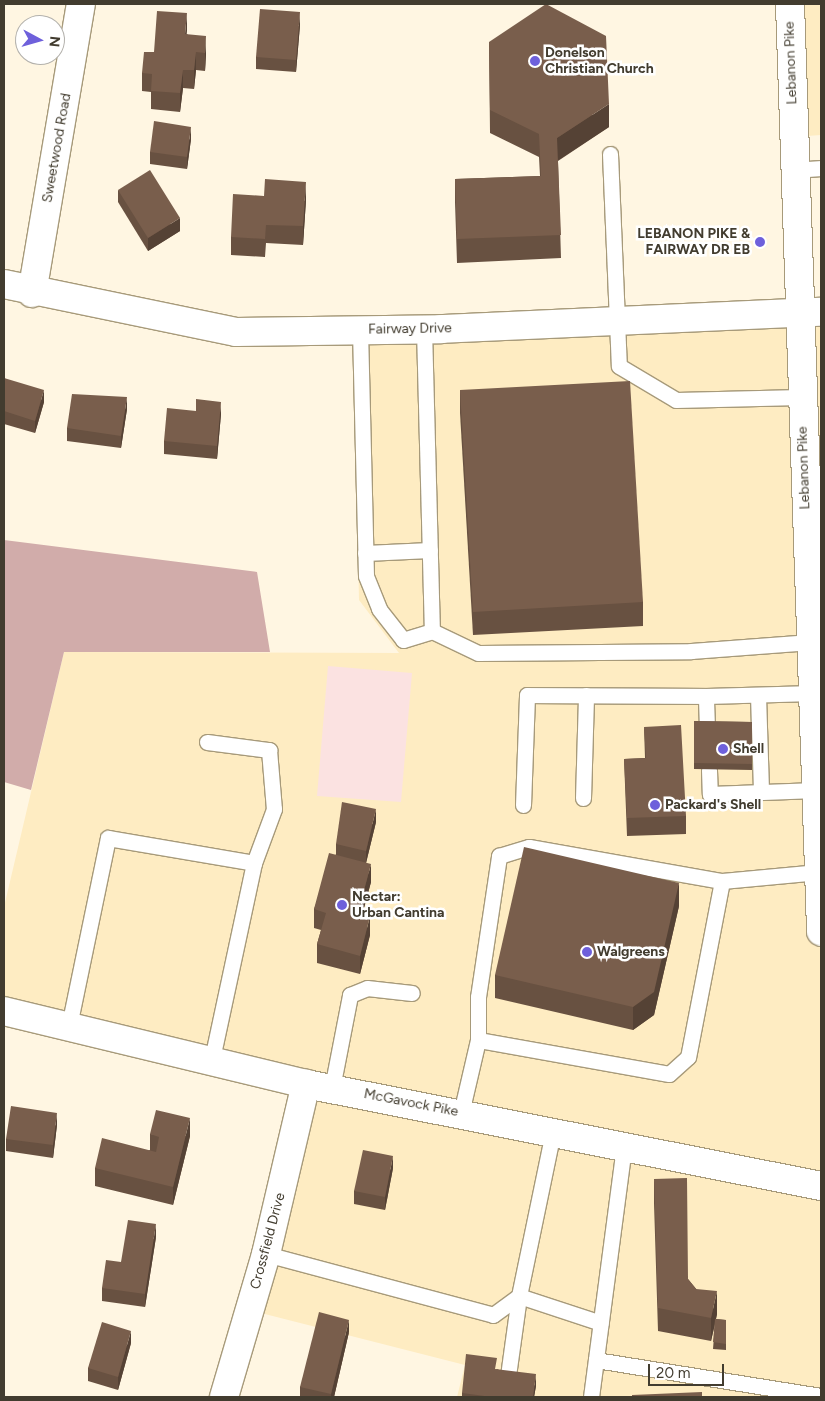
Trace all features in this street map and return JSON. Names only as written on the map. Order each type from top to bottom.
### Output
[{"type":"main road","name":"Sweetwood Road","points":[[32,293],[81,4]]},
{"type":"main road","name":"Lebanon Pike","points":[[790,4],[794,170],[810,312],[801,396],[813,482],[814,560],[811,642],[817,703],[816,790],[821,931]]},
{"type":"main road","name":"Fairway Drive","points":[[4,284],[32,293],[236,332],[424,329],[810,312]]},
{"type":"main road","name":"McGavock Pike","points":[[4,1011],[210,1063],[821,1186]]},
{"type":"main road","name":"Crossfield Drive","points":[[224,1397],[266,1254],[319,1086]]},
{"type":"lane","points":[[610,154],[619,366],[676,400],[801,396]]},
{"type":"lane","points":[[794,170],[821,168]]},
{"type":"lane","points":[[424,329],[432,631]]},
{"type":"lane","points":[[360,330],[366,576],[395,632],[403,640],[432,631],[478,653],[691,651],[811,642]]},
{"type":"lane","points":[[365,553],[430,550]]},
{"type":"lane","points":[[522,805],[527,694],[758,695],[817,703]]},
{"type":"lane","points":[[583,798],[586,695]]},
{"type":"lane","points":[[758,695],[762,792]]},
{"type":"lane","points":[[706,696],[707,728]]},
{"type":"lane","points":[[207,742],[269,750],[274,809],[254,863],[210,1063]]},
{"type":"lane","points":[[709,770],[710,794],[816,790]]},
{"type":"lane","points":[[69,1026],[108,838],[254,863]]},
{"type":"lane","points":[[461,1113],[478,1040],[478,997],[499,856],[529,847],[722,881],[819,866]]},
{"type":"lane","points":[[478,1040],[669,1074],[688,1057],[722,881]]},
{"type":"lane","points":[[319,1086],[350,994],[367,988],[412,993]]},
{"type":"lane","points":[[507,1383],[519,1296],[553,1132]]},
{"type":"lane","points":[[591,1397],[624,1146]]},
{"type":"lane","points":[[266,1254],[494,1315],[519,1296]]},
{"type":"lane","points":[[519,1296],[601,1323]]},
{"type":"lane","points":[[596,1360],[821,1396]]},
{"type":"shaded area","points":[[790,4],[821,4],[821,135],[793,137]]},
{"type":"shaded area","points":[[821,312],[821,1397],[457,1397],[465,1365],[249,1310],[306,1084],[4,1011],[4,907],[64,652],[399,653],[359,600],[353,330]]},
{"type":"shaded area","points":[[4,540],[257,572],[270,652],[64,652],[31,790],[4,782]]},
{"type":"shaded area","points":[[328,666],[412,673],[401,802],[317,796]]},
{"type":"building","points":[[546,4],[606,36],[609,104],[557,138],[561,235],[457,239],[455,179],[541,176],[539,134],[490,110],[489,42]]},
{"type":"building","points":[[260,9],[300,12],[296,60],[256,57]]},
{"type":"building","points":[[157,11],[187,13],[185,34],[206,36],[205,53],[196,52],[194,70],[183,70],[180,93],[151,91],[152,74],[142,73],[144,52],[154,52]]},
{"type":"building","points":[[154,121],[191,127],[187,157],[150,152]]},
{"type":"building","points":[[150,170],[180,218],[148,238],[118,190]]},
{"type":"building","points":[[265,179],[306,182],[303,226],[266,225],[265,239],[231,237],[233,194],[264,196]]},
{"type":"building","points":[[4,378],[44,390],[35,421],[4,411]]},
{"type":"building","points":[[630,381],[643,602],[473,612],[460,390]]},
{"type":"building","points":[[72,394],[127,397],[121,436],[67,428]]},
{"type":"building","points":[[196,399],[221,402],[217,446],[164,441],[167,408],[196,411]]},
{"type":"building","name":"Shell","points":[[694,721],[752,722],[752,764],[694,763]]},
{"type":"building","name":"Packard's Shell","points":[[681,725],[686,816],[627,818],[624,759],[646,758],[644,727]]},
{"type":"building","points":[[342,802],[376,809],[366,851],[336,844]]},
{"type":"building","name":"Walgreens","points":[[524,847],[679,883],[654,992],[633,1007],[495,975]]},
{"type":"building","name":"Nectar: Urban Cantina","points":[[329,853],[371,864],[358,913],[370,916],[360,956],[317,944],[326,913],[314,909]]},
{"type":"building","points":[[11,1106],[57,1113],[53,1145],[6,1139]]},
{"type":"building","points":[[156,1110],[190,1118],[173,1187],[95,1168],[102,1138],[156,1152],[159,1137],[150,1134]]},
{"type":"building","points":[[363,1150],[393,1156],[385,1197],[354,1191]]},
{"type":"building","points":[[687,1178],[688,1279],[696,1289],[717,1291],[711,1318],[658,1308],[654,1179]]},
{"type":"building","points":[[128,1220],[156,1224],[145,1294],[102,1288],[106,1260],[121,1262]]},
{"type":"building","points":[[319,1312],[349,1320],[331,1394],[300,1387]]},
{"type":"building","points":[[715,1319],[726,1320],[726,1344],[713,1342]]},
{"type":"building","points":[[102,1322],[131,1331],[118,1377],[88,1368]]},
{"type":"building","points":[[466,1354],[497,1358],[495,1369],[536,1374],[533,1397],[492,1397],[462,1393]]},
{"type":"building","points":[[702,1392],[702,1397],[632,1397],[632,1395]]},
{"type":"place","name":"Donelson Christian Church","points":[[535,61]]},
{"type":"place","name":"LEBANON PIKE & FAIRWAY DR EB","points":[[760,242]]},
{"type":"place","name":"Shell","points":[[723,749]]},
{"type":"place","name":"Packard's Shell","points":[[655,805]]},
{"type":"place","name":"Nectar: Urban Cantina","points":[[342,905]]},
{"type":"place","name":"Walgreens","points":[[587,952]]}]
